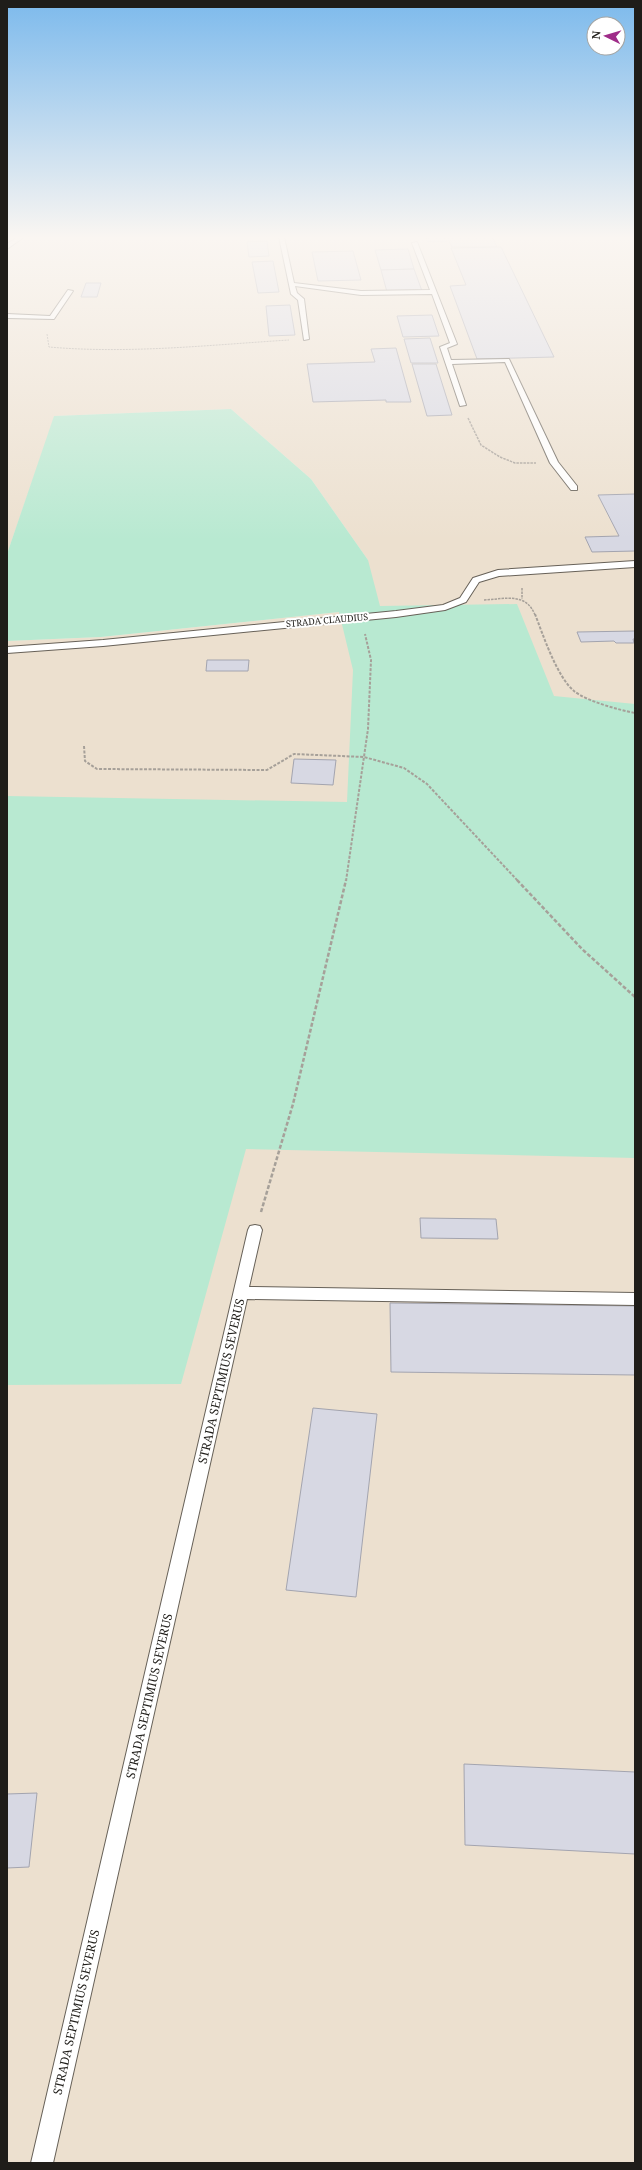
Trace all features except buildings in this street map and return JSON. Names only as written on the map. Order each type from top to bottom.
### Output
[{"type":"lane","points":[[452,338],[454,344],[443,347],[462,405]]},
{"type":"lane","points":[[448,362],[507,360],[554,463],[574,488]]},
{"type":"lane","points":[[463,600],[476,580],[498,573],[635,564]]},
{"type":"lane","name":"STRADA CLAUDIUS","points":[[7,650],[103,643],[361,617],[444,607],[463,600]]},
{"type":"lane","name":"STRADA SEPTIMIUS SEVERUS","points":[[42,2163],[255,1230]]},
{"type":"lane","points":[[241,1293],[635,1299]]},
{"type":"path","points":[[46,338],[49,347],[142,350],[306,339]]},
{"type":"path","points":[[462,405],[480,445],[500,457],[515,463],[554,463]]},
{"type":"path","points":[[463,600],[522,599],[531,605],[554,663],[574,691],[613,709],[635,713]]},
{"type":"path","points":[[255,1230],[292,1104],[345,886],[368,728],[371,660],[361,617]]},
{"type":"path","points":[[84,746],[83,759],[87,765],[97,769],[267,770],[294,754],[364,757],[404,768],[427,784],[582,949],[635,997]]},
{"type":"shaded area","points":[[7,338],[635,338],[635,2163],[7,2163],[7,641],[101,637],[339,612],[368,560],[311,479],[231,409],[55,416],[7,554]]},
{"type":"green space","points":[[231,409],[311,479],[368,560],[380,606],[517,604],[554,696],[635,704],[635,1158],[246,1149],[181,1384],[7,1385],[7,796],[347,802],[353,670],[339,612],[101,637],[7,641],[7,554],[54,416]]}]
